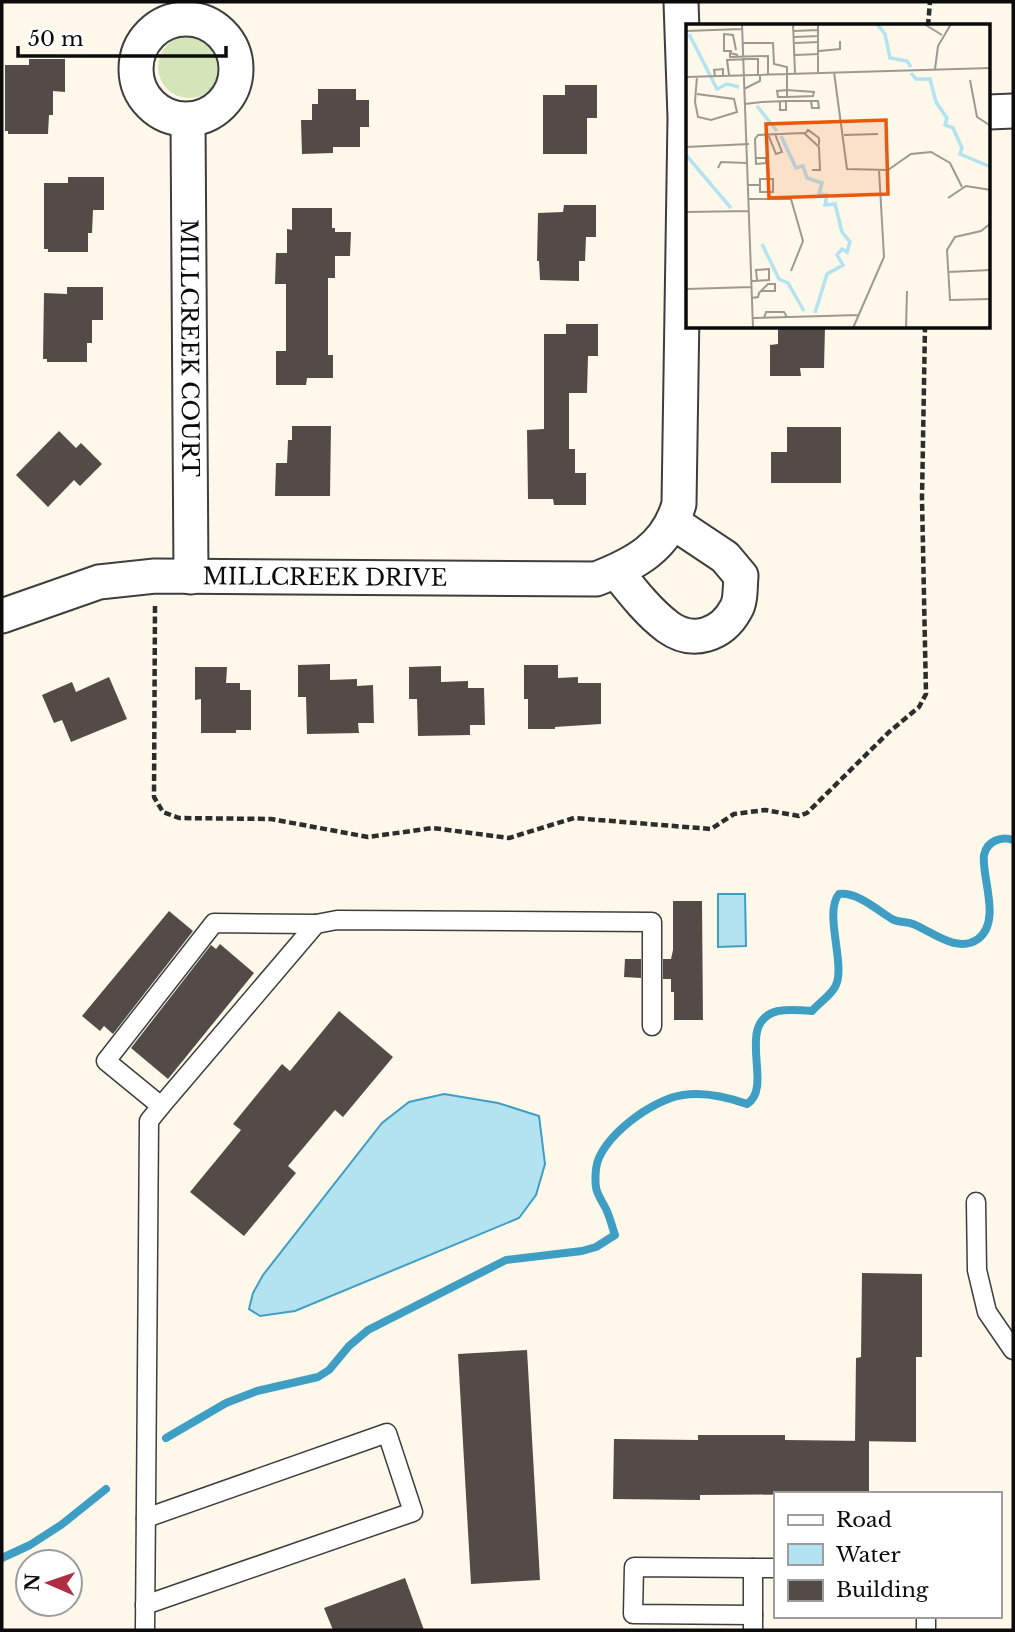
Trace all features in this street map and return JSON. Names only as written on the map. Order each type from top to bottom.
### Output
[{"type":"street","points":[[616,571],[639,600],[670,629],[696,638],[715,632],[737,608],[741,576],[725,557],[674,523],[679,504],[686,118],[681,2]]},
{"type":"street","points":[[171,11],[203,22],[216,30],[227,41],[235,62],[233,85],[227,99],[202,117],[188,120],[157,110],[145,99],[138,85],[137,60],[146,38],[171,11]]},
{"type":"street","points":[[990,112],[1013,111]]},
{"type":"street","name":"MILLCREEK COURT","points":[[188,120],[191,577]]},
{"type":"street","name":"MILLCREEK DRIVE","points":[[2,616],[99,582],[155,576],[596,579],[628,567],[649,552],[674,523]]},
{"type":"lane","points":[[160,1106],[106,1061],[214,923],[316,924],[337,920],[652,922],[652,1026]]},
{"type":"lane","points":[[145,1630],[149,1121],[316,924]]},
{"type":"lane","points":[[976,1202],[977,1270],[987,1312],[1013,1350]]},
{"type":"lane","points":[[145,1605],[413,1512],[387,1433],[146,1518]]},
{"type":"lane","points":[[752,1568],[753,1623],[633,1614],[634,1567],[774,1568]]},
{"type":"path","points":[[929,24],[930,2]]},
{"type":"path","points":[[155,576],[154,797],[163,813],[179,818],[271,819],[368,837],[433,828],[509,838],[573,818],[712,829],[734,814],[765,810],[799,816],[807,813],[889,732],[919,707],[926,694],[922,498],[925,329]]},
{"type":"green space","points":[[183,36],[195,36],[211,45],[218,55],[218,79],[211,89],[195,98],[183,98],[172,93],[163,84],[158,73],[158,61],[163,50],[172,41]]},
{"type":"water","points":[[718,894],[745,894],[746,946],[718,947]]},
{"type":"water","points":[[444,1094],[498,1103],[539,1116],[545,1164],[536,1195],[519,1218],[295,1311],[260,1316],[249,1309],[253,1293],[263,1275],[382,1123],[409,1102]]},
{"type":"building","points":[[29,59],[65,59],[65,92],[53,91],[53,115],[49,115],[48,134],[8,134],[8,131],[5,131],[5,65],[29,65]]},
{"type":"building","points":[[565,85],[597,85],[597,118],[587,118],[587,154],[543,154],[543,95],[565,95]]},
{"type":"building","points":[[318,89],[356,89],[356,100],[369,100],[369,127],[360,127],[360,147],[333,147],[333,153],[302,154],[301,120],[312,120],[312,104],[318,104]]},
{"type":"building","points":[[68,177],[104,177],[104,210],[93,210],[92,233],[88,233],[88,252],[48,252],[48,249],[44,249],[44,183],[68,183]]},
{"type":"building","points":[[564,205],[596,205],[596,237],[586,237],[585,261],[579,261],[579,281],[540,280],[537,261],[538,213],[563,212]]},
{"type":"building","points":[[292,208],[332,208],[332,228],[335,228],[335,232],[351,232],[350,256],[335,256],[335,278],[328,278],[328,355],[333,355],[333,378],[307,378],[306,385],[276,385],[276,351],[286,351],[286,284],[275,284],[276,253],[287,253],[287,229],[292,230]]},
{"type":"building","points":[[67,287],[103,287],[103,320],[92,320],[92,343],[87,343],[87,362],[47,362],[47,359],[43,359],[44,293],[67,294]]},
{"type":"building","points":[[566,324],[598,324],[598,356],[588,356],[587,393],[569,393],[569,449],[575,449],[575,473],[586,473],[586,505],[554,505],[553,499],[528,499],[527,430],[544,429],[544,334],[566,334]]},
{"type":"building","points":[[778,329],[825,329],[824,368],[800,368],[801,376],[770,376],[770,345],[778,344]]},
{"type":"building","points":[[292,426],[331,426],[330,496],[275,496],[276,463],[287,463]]},
{"type":"building","points":[[787,427],[841,427],[841,483],[771,483],[771,452],[787,452]]},
{"type":"building","points":[[59,431],[76,448],[81,443],[102,464],[80,486],[74,480],[48,507],[16,475]]},
{"type":"building","points":[[330,664],[330,680],[357,679],[357,686],[373,685],[374,723],[358,723],[359,733],[307,734],[306,697],[298,697],[298,665]]},
{"type":"building","points":[[524,665],[558,665],[558,678],[578,677],[578,683],[601,683],[601,724],[528,729],[528,699],[524,699]]},
{"type":"building","points":[[441,666],[441,682],[468,681],[468,688],[484,688],[485,725],[470,725],[470,735],[418,736],[417,699],[409,699],[409,667]]},
{"type":"building","points":[[195,667],[227,667],[226,683],[240,683],[240,690],[251,690],[251,730],[201,733],[201,699],[195,700]]},
{"type":"building","points":[[109,677],[127,719],[71,742],[62,720],[54,723],[42,695],[72,682],[76,692]]},
{"type":"building","points":[[673,901],[702,901],[703,1020],[674,1020],[671,979],[663,979],[663,959],[671,959],[673,950]]},
{"type":"building","points":[[169,911],[193,931],[113,1034],[104,1026],[100,1031],[82,1016]]},
{"type":"building","points":[[220,944],[254,973],[168,1079],[131,1048],[211,945],[216,949]]},
{"type":"building","points":[[625,959],[641,959],[641,978],[624,977]]},
{"type":"building","points":[[339,1011],[393,1057],[343,1117],[335,1110],[288,1166],[296,1173],[244,1236],[190,1192],[241,1130],[233,1124],[282,1064],[290,1071]]},
{"type":"building","points":[[862,1273],[922,1274],[922,1357],[916,1357],[916,1442],[855,1441],[856,1358],[861,1357]]},
{"type":"building","points":[[527,1350],[540,1580],[471,1584],[458,1354]]},
{"type":"building","points":[[698,1435],[785,1435],[785,1440],[869,1441],[869,1492],[700,1495],[700,1500],[613,1499],[614,1439],[698,1440]]},
{"type":"building","points":[[405,1578],[424,1630],[333,1630],[324,1608]]},
{"type":"waterway","points":[[166,1438],[226,1403],[257,1391],[318,1377],[329,1370],[349,1346],[368,1330],[506,1260],[582,1251],[596,1247],[615,1235],[595,1182],[599,1157],[629,1122],[671,1098],[691,1094],[707,1095],[747,1104],[755,1096],[756,1041],[758,1028],[765,1017],[782,1010],[812,1011],[835,987],[838,967],[833,914],[839,894],[860,899],[892,919],[913,924],[944,940],[970,943],[985,931],[989,921],[984,864],[986,850],[995,841],[1013,840]]},
{"type":"waterway","points":[[2,1558],[30,1545],[61,1525],[106,1489]]}]
